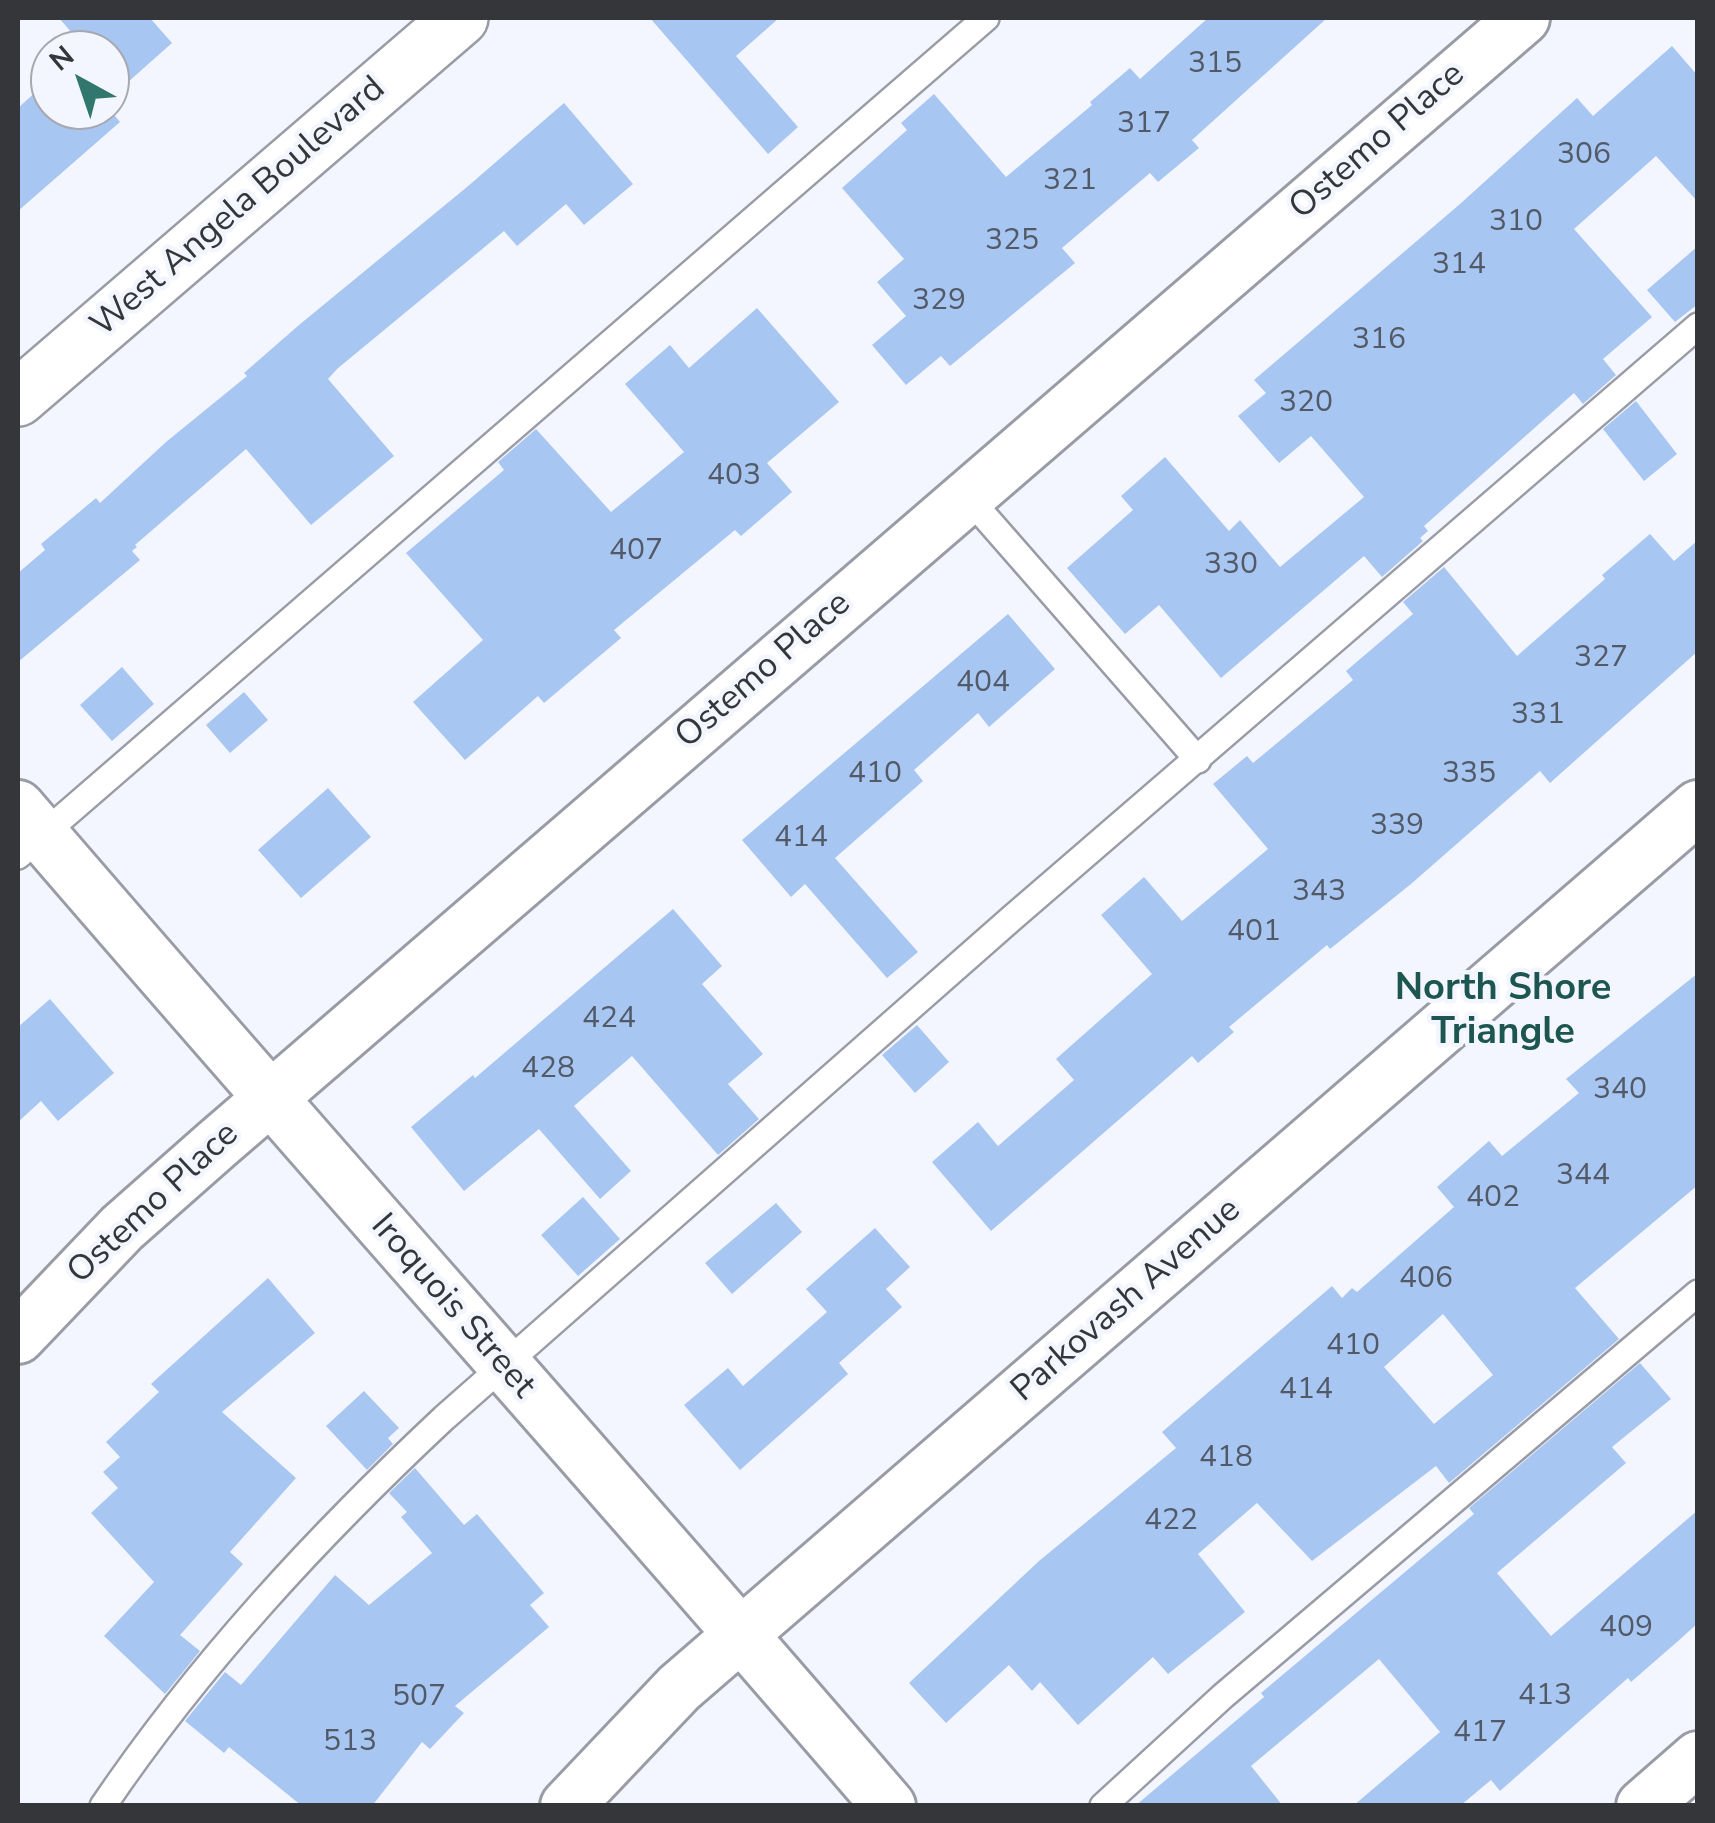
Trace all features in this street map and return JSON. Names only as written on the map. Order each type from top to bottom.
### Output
[{"type":"street","name":"West Angela Boulevard","points":[[18,398],[460,18]]},
{"type":"street","name":"Ostemo Place","points":[[18,1338],[122,1228],[1522,18]]},
{"type":"street","name":"Parkovash Avenue","points":[[567,1806],[679,1688],[1698,808]]},
{"type":"street","name":"Iroquois Street","points":[[26,833],[504,1365],[888,1806]]},
{"type":"street","points":[[1643,1806],[1698,1758]]},
{"type":"lane","points":[[26,833],[986,18]]},
{"type":"lane","points":[[102,1806],[176,1702],[255,1610],[388,1470],[1012,918],[1698,326]]},
{"type":"lane","points":[[967,496],[1198,760]]},
{"type":"lane","points":[[1103,1806],[1222,1696],[1698,1293]]},
{"type":"building","points":[[59,18],[150,18],[172,43],[130,80],[130,30],[69,30]]},
{"type":"building","points":[[650,18],[779,18],[736,56],[798,127],[768,154]]},
{"type":"building","points":[[1208,18],[1327,18],[1192,140],[1199,148],[1158,182],[1150,173],[1062,248],[1075,263],[950,366],[941,356],[906,385],[872,345],[906,316],[877,282],[904,259],[842,188],[907,130],[901,123],[934,94],[1006,177],[1130,68],[1140,79]]},
{"type":"building","points":[[1672,46],[1698,76],[1698,202],[1656,156],[1574,229],[1652,317],[1603,359],[1616,375],[1583,404],[1574,393],[1424,526],[1428,531],[1420,538],[1423,541],[1382,577],[1364,556],[1221,678],[1159,605],[1125,634],[1067,568],[1133,510],[1121,496],[1165,457],[1229,531],[1240,520],[1280,567],[1364,497],[1311,436],[1279,463],[1238,416],[1266,393],[1254,380],[1577,98],[1593,116]]},
{"type":"building","points":[[30,97],[30,130],[111,130],[18,211],[18,108]]},
{"type":"building","points":[[564,103],[633,184],[584,225],[566,204],[517,246],[504,231],[328,379],[394,456],[311,525],[246,449],[135,545],[132,551],[140,560],[18,662],[18,573],[45,550],[41,544],[96,498],[100,503],[166,442],[247,376],[244,373],[299,325]]},
{"type":"building","points":[[1698,246],[1698,304],[1675,322],[1647,290]]},
{"type":"building","points":[[757,308],[839,402],[767,463],[792,492],[741,536],[735,530],[614,630],[621,638],[544,703],[538,696],[465,760],[413,702],[483,640],[406,553],[504,470],[498,462],[536,429],[611,512],[684,452],[625,384],[670,345],[689,368]]},
{"type":"building","points":[[1636,401],[1677,454],[1644,481],[1603,429]]},
{"type":"building","points":[[1650,534],[1674,561],[1698,540],[1698,651],[1550,783],[1540,771],[1411,884],[1330,949],[1327,945],[1229,1027],[1234,1032],[1198,1063],[1192,1056],[991,1231],[932,1162],[978,1122],[998,1146],[1074,1080],[1056,1059],[1152,974],[1101,915],[1144,877],[1182,921],[1268,849],[1213,784],[1247,756],[1253,763],[1353,680],[1346,671],[1413,614],[1403,602],[1444,567],[1517,656]]},
{"type":"building","points":[[1008,614],[1055,669],[989,727],[978,713],[914,770],[923,781],[835,858],[918,952],[887,978],[805,884],[791,897],[742,840]]},
{"type":"building","points":[[122,667],[154,704],[112,741],[80,705]]},
{"type":"building","points":[[244,692],[268,720],[230,753],[206,725]]},
{"type":"building","points":[[328,788],[371,837],[301,898],[258,850]]},
{"type":"building","points":[[673,909],[722,966],[702,984],[763,1054],[728,1084],[759,1119],[718,1155],[632,1056],[574,1106],[631,1171],[600,1199],[539,1129],[464,1191],[411,1127],[473,1075],[475,1078]]},
{"type":"building","points":[[1698,973],[1698,1185],[1575,1288],[1619,1339],[1449,1483],[1436,1466],[1312,1561],[1257,1503],[1198,1554],[1245,1612],[1168,1674],[1153,1657],[1078,1725],[1040,1682],[1032,1691],[1009,1665],[946,1723],[909,1683],[1039,1561],[1176,1448],[1162,1432],[1332,1286],[1342,1298],[1352,1288],[1357,1292],[1454,1207],[1437,1187],[1489,1141],[1502,1156],[1579,1093],[1566,1079]],"holes":[[[1443,1314],[1493,1375],[1434,1424],[1384,1367]]]},
{"type":"building","points":[[50,999],[114,1073],[58,1121],[41,1101],[18,1122],[18,1027]]},
{"type":"building","points":[[917,1025],[949,1062],[915,1093],[882,1055]]},
{"type":"building","points":[[583,1197],[620,1239],[578,1276],[541,1235]]},
{"type":"building","points":[[776,1203],[802,1232],[732,1294],[705,1263]]},
{"type":"building","points":[[875,1228],[910,1267],[886,1289],[902,1307],[839,1363],[848,1374],[740,1470],[684,1405],[728,1368],[743,1386],[827,1312],[806,1289]]},
{"type":"building","points":[[268,1278],[315,1333],[222,1412],[296,1478],[230,1552],[243,1564],[180,1635],[200,1651],[165,1694],[104,1636],[154,1582],[91,1513],[118,1488],[103,1472],[120,1457],[106,1442],[159,1392],[151,1384]]},
{"type":"building","points":[[1640,1363],[1671,1399],[1612,1447],[1626,1463],[1497,1573],[1551,1636],[1698,1510],[1698,1623],[1677,1642],[1631,1682],[1628,1678],[1500,1791],[1491,1780],[1460,1806],[1353,1806],[1440,1732],[1379,1659],[1251,1766],[1283,1806],[1135,1806],[1264,1697],[1261,1693],[1474,1514],[1469,1508]]},
{"type":"building","points":[[364,1391],[399,1428],[388,1438],[393,1444],[367,1470],[326,1426]]},
{"type":"building","points":[[415,1468],[464,1525],[477,1514],[544,1593],[530,1605],[549,1627],[455,1706],[464,1713],[430,1749],[422,1742],[372,1806],[302,1806],[229,1747],[224,1753],[185,1721],[225,1672],[241,1685],[335,1575],[369,1605],[432,1553],[401,1517],[407,1512],[389,1493]]},
{"type":"district","name":"North Shore Triangle","points":[[1503,1012]]}]
